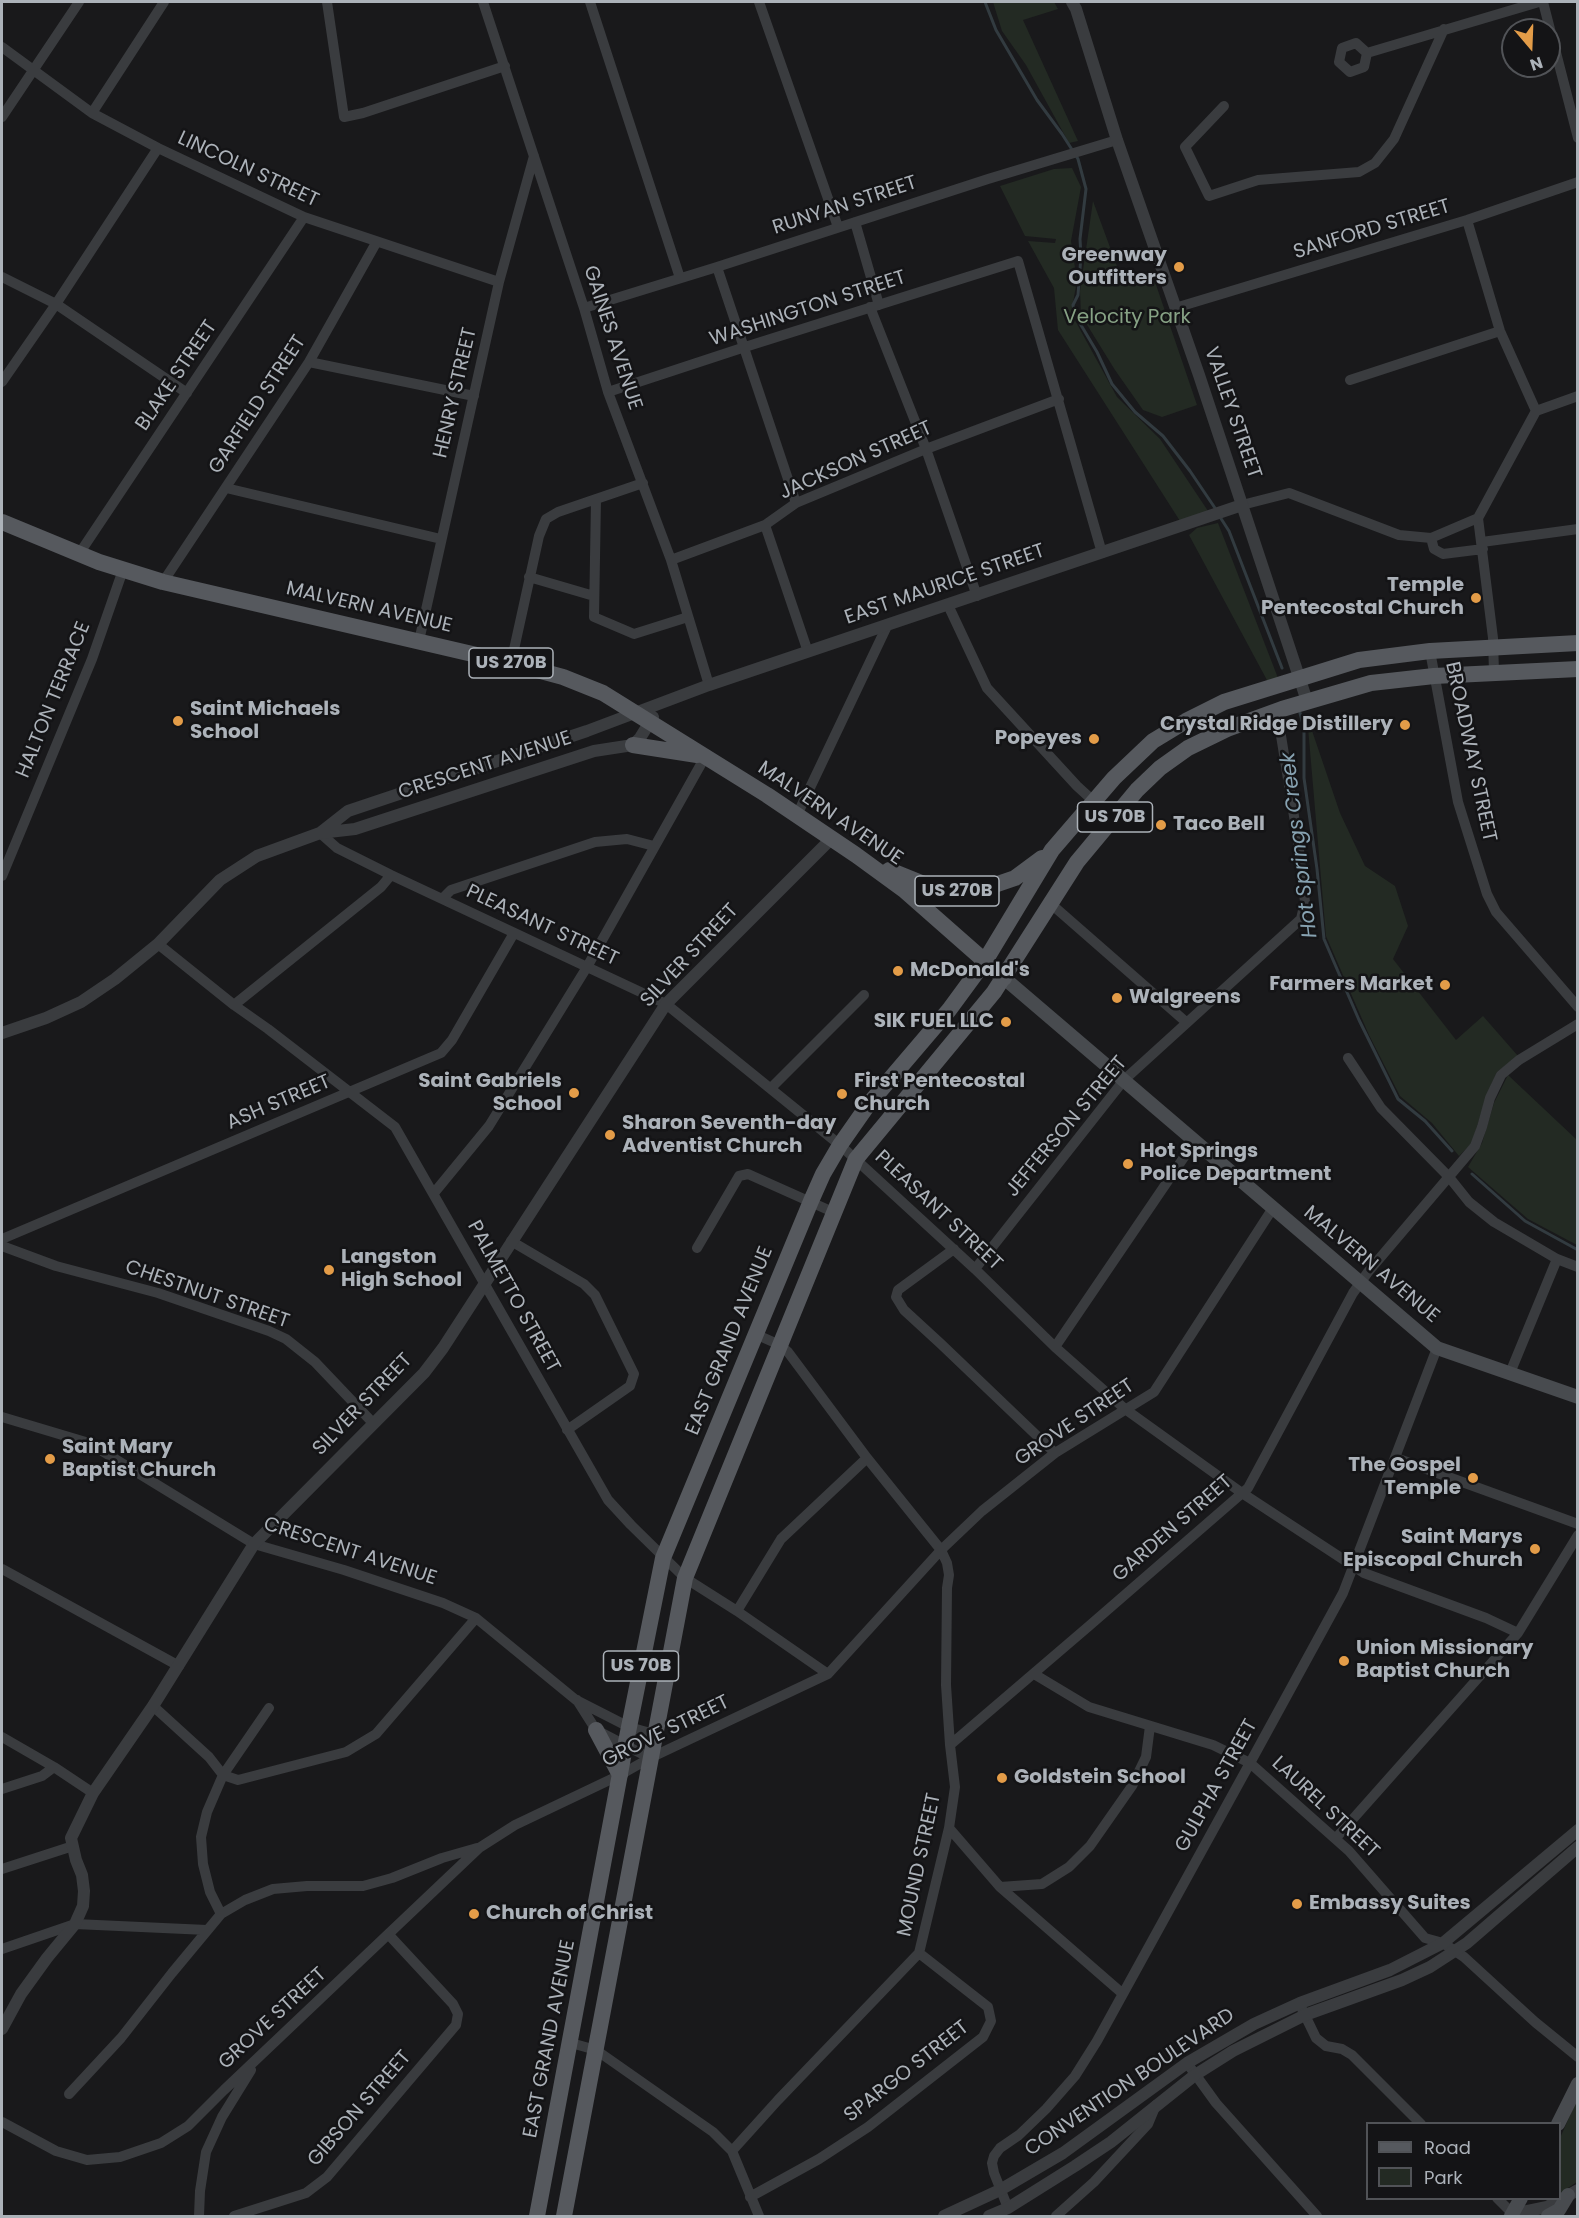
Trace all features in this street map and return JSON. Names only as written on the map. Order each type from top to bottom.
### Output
[{"type":"main road","name":"MALVERN AVENUE","points":[[2,522],[79,554],[163,582],[511,663],[563,677],[603,693],[651,721],[797,815],[903,890],[1437,1348],[1578,1397]]},
{"type":"main road","name":"US 70B","points":[[1299,677],[1359,660],[1430,651],[1578,643]]},
{"type":"main road","name":"US 70B","points":[[564,2217],[685,1578],[856,1159],[968,1026],[1004,978],[1077,862],[1137,790],[1160,768],[1188,748],[1227,729],[1277,711],[1371,683],[1434,676],[1578,669]]},
{"type":"main road","name":"EAST GRAND AVENUE","points":[[537,2217],[625,1747],[663,1558],[823,1174],[840,1144],[868,1105],[949,1010],[985,961],[1052,850],[1114,778],[1154,741],[1186,721],[1224,702],[1299,677]]},
{"type":"main road","points":[[633,745],[705,757]]},
{"type":"main road","name":"US 270B","points":[[856,855],[936,889],[961,891],[980,890],[1015,878],[1052,850]]},
{"type":"main road","points":[[596,1730],[620,1775]]},
{"type":"main road","points":[[1559,2122],[1578,2084]]},
{"type":"main road","points":[[1548,2217],[1559,2210],[1573,2192]]},
{"type":"main road","points":[[1512,2215],[1520,2200]]},
{"type":"street","points":[[2,117],[79,2]]},
{"type":"street","points":[[92,113],[164,2]]},
{"type":"street","points":[[327,2],[344,117],[363,113],[505,66]]},
{"type":"street","name":"GAINES AVENUE","points":[[483,2],[584,308],[608,392],[670,560],[709,685]]},
{"type":"street","points":[[590,2],[680,278]]},
{"type":"street","points":[[759,2],[838,227]]},
{"type":"street","name":"VALLEY STREET","points":[[1072,2],[1307,701]]},
{"type":"street","points":[[1367,53],[1541,2],[1578,138]]},
{"type":"street","points":[[1224,106],[1185,147],[1209,196],[1257,180],[1359,172],[1375,163],[1394,139],[1444,29]]},
{"type":"street","name":"LINCOLN STREET","points":[[2,47],[92,113],[158,148],[304,217],[376,243],[500,282]]},
{"type":"street","name":"RUNYAN STREET","points":[[584,308],[1117,140]]},
{"type":"street","points":[[2,382],[158,148]]},
{"type":"street","name":"HENRY STREET","points":[[419,641],[500,282],[534,155]]},
{"type":"street","name":"SANFORD STREET","points":[[1175,308],[1467,220],[1578,182]]},
{"type":"street","name":"BLAKE STREET","points":[[79,554],[304,217]]},
{"type":"street","points":[[1467,220],[1500,331],[1536,411]]},
{"type":"street","points":[[855,222],[875,306],[977,596]]},
{"type":"street","name":"GARFIELD STREET","points":[[163,582],[309,362],[376,243]]},
{"type":"street","name":"WASHINGTON STREET","points":[[608,392],[745,346],[1018,261],[1059,399]]},
{"type":"street","points":[[717,267],[796,503]]},
{"type":"street","points":[[2,278],[56,304],[187,393]]},
{"type":"street","points":[[1350,380],[1500,331]]},
{"type":"street","points":[[309,362],[474,396]]},
{"type":"street","points":[[1494,673],[1478,518],[1536,411],[1578,396]]},
{"type":"street","points":[[1059,399],[1102,553]]},
{"type":"street","name":"JACKSON STREET","points":[[670,560],[765,525],[796,503],[927,449],[1059,399]]},
{"type":"street","points":[[511,663],[529,577],[539,536],[546,519],[558,512],[643,483]]},
{"type":"street","points":[[226,488],[441,538]]},
{"type":"street","points":[[1242,505],[1289,493],[1399,535],[1431,538],[1478,518]]},
{"type":"street","points":[[596,499],[594,617],[634,634],[688,617]]},
{"type":"street","name":"EAST MAURICE STREET","points":[[636,712],[659,702],[1242,505]]},
{"type":"street","points":[[765,525],[808,652]]},
{"type":"street","points":[[1431,538],[1434,549],[1443,554],[1482,545],[1578,530]]},
{"type":"street","name":"HALTON TERRACE","points":[[2,876],[92,658],[123,570]]},
{"type":"street","points":[[529,577],[594,596]]},
{"type":"street","points":[[948,605],[987,688],[1093,801],[1113,819]]},
{"type":"street","points":[[797,815],[887,626]]},
{"type":"street","name":"BROADWAY STREET","points":[[1430,651],[1458,802],[1487,894],[1496,912],[1578,1007]]},
{"type":"street","points":[[633,745],[651,721],[659,702]]},
{"type":"street","name":"JEFFERSON STREET","points":[[975,1269],[1124,1080],[1301,919],[1305,902],[1298,841],[1277,711]]},
{"type":"street","name":"CRESCENT AVENUE","points":[[320,833],[348,811],[587,731],[636,712]]},
{"type":"street","points":[[587,731],[594,751]]},
{"type":"street","name":"CRESCENT AVENUE","points":[[2,1033],[46,1018],[81,1002],[115,979],[158,944],[220,880],[257,856],[320,833],[355,829],[594,751],[633,745]]},
{"type":"street","points":[[434,1193],[489,1126],[587,967],[705,757]]},
{"type":"street","points":[[462,771],[469,792]]},
{"type":"street","name":"PLEASANT STREET","points":[[320,833],[338,848],[391,875],[666,1004],[840,1144],[954,1249],[1055,1347],[1125,1409],[1242,1493],[1364,1573],[1486,1618],[1518,1633]]},
{"type":"street","name":"SILVER STREET","points":[[73,1846],[71,1838],[93,1793],[153,1706],[254,1544],[424,1373],[666,1004],[832,838]]},
{"type":"street","points":[[442,898],[451,890],[595,842],[627,839],[654,846]]},
{"type":"street","points":[[234,1005],[381,887],[391,875]]},
{"type":"street","points":[[1050,903],[1186,1022]]},
{"type":"street","name":"ASH STREET","points":[[2,1239],[441,1053],[452,1040],[514,933]]},
{"type":"street","name":"PALMETTO STREET","points":[[158,944],[234,1005],[395,1126],[608,1500],[685,1578],[828,1674]]},
{"type":"street","points":[[771,1088],[864,994]]},
{"type":"street","name":"GARDEN STREET","points":[[950,1745],[1248,1488],[1360,1283],[1475,1146],[1490,1098],[1501,1075],[1519,1060],[1578,1024]]},
{"type":"street","points":[[1348,1058],[1381,1108],[1449,1177],[1469,1202],[1494,1222],[1557,1259],[1578,1267]]},
{"type":"street","points":[[1055,1347],[1195,1141]]},
{"type":"street","points":[[697,1248],[739,1176],[748,1174],[834,1212]]},
{"type":"street","name":"GROVE STREET","points":[[2,2122],[56,2151],[87,2160],[120,2157],[161,2143],[188,2126],[479,1848],[515,1825],[828,1674],[942,1550],[982,1511],[1055,1453],[1154,1392],[1273,1208]]},
{"type":"street","points":[[511,1242],[584,1284],[595,1295],[634,1374],[630,1386],[567,1430]]},
{"type":"street","name":"CHESTNUT STREET","points":[[2,1246],[56,1266],[158,1293],[286,1339],[302,1350],[373,1423]]},
{"type":"street","points":[[954,1249],[898,1290],[896,1297],[904,1310],[1055,1453]]},
{"type":"street","points":[[1510,1373],[1557,1259]]},
{"type":"street","points":[[755,1334],[780,1345],[788,1352],[867,1458],[942,1550]]},
{"type":"street","name":"GULPHA STREET","points":[[1008,2208],[992,2163],[994,2156],[1000,2148],[1046,2109],[1075,2076],[1123,1994],[1250,1763],[1343,1593],[1437,1348]]},
{"type":"street","name":"CRESCENT AVENUE","points":[[2,1417],[89,1443],[254,1544],[344,1570],[443,1603],[476,1618],[576,1700],[629,1727],[654,1734]]},
{"type":"street","points":[[737,1611],[781,1539],[867,1458]]},
{"type":"street","points":[[1396,1458],[1578,1524]]},
{"type":"street","points":[[1336,1838],[1518,1633],[1578,1535]]},
{"type":"street","name":"MOUND STREET","points":[[732,2151],[919,1953],[949,1828],[955,1787],[946,1685],[946,1588],[949,1575],[942,1550]]},
{"type":"street","points":[[2,1569],[178,1666]]},
{"type":"street","points":[[153,1706],[209,1757],[223,1775],[238,1780],[326,1758],[346,1752],[376,1734],[476,1618]]},
{"type":"street","name":"LAUREL STREET","points":[[1034,1674],[1089,1707],[1213,1745],[1250,1763],[1336,1838],[1425,1938],[1443,1943],[1455,1951],[1578,2057]]},
{"type":"street","name":"CRESCENT AVENUE","points":[[576,1700],[596,1730],[650,1758]]},
{"type":"street","points":[[221,1914],[210,1892],[203,1864],[201,1837],[207,1812],[223,1775],[269,1708]]},
{"type":"street","points":[[1000,1887],[1042,1884],[1069,1867],[1090,1846],[1132,1786],[1146,1757],[1150,1726]]},
{"type":"street","points":[[2,1737],[93,1793]]},
{"type":"street","points":[[2,1789],[42,1776],[54,1767]]},
{"type":"street","points":[[949,1828],[1000,1887],[1123,1994]]},
{"type":"street","name":"CONVENTION BOULEVARD","points":[[944,2217],[1000,2190],[1063,2153],[1187,2063],[1254,2024],[1300,2003],[1390,1970],[1443,1943],[1578,1830]]},
{"type":"street","points":[[2,1869],[73,1846],[82,1875],[84,1891],[83,1906],[75,1924],[21,1994],[2,2030]]},
{"type":"street","name":"CONVENTION BOULEVARD","points":[[989,2217],[1008,2208],[1093,2154],[1196,2075],[1233,2051],[1305,2016],[1402,1980],[1430,1967],[1455,1951],[1578,1847]]},
{"type":"street","points":[[69,2094],[121,2038],[221,1914],[245,1900],[273,1889],[307,1886],[363,1886],[392,1878],[442,1858],[479,1848]]},
{"type":"street","points":[[2,1949],[75,1924],[207,1930]]},
{"type":"street","name":"GIBSON STREET","points":[[234,2217],[306,2193],[327,2177],[456,2025],[458,2014],[453,2004],[389,1935]]},
{"type":"street","name":"SPARGO STREET","points":[[750,2197],[819,2159],[868,2127],[983,2037],[991,2021],[988,2007],[919,1953]]},
{"type":"street","points":[[1300,2003],[1316,2038],[1326,2046],[1342,2049],[1352,2055],[1418,2122]]},
{"type":"street","points":[[571,2043],[596,2050],[714,2132],[732,2151],[759,2217]]},
{"type":"street","points":[[200,2217],[200,2191],[206,2152],[222,2117],[258,2060]]},
{"type":"street","points":[[1187,2063],[1216,2103],[1317,2217]]},
{"type":"street","points":[[1056,2217],[1094,2182],[1148,2124],[1157,2105]]},
{"type":"street","points":[[1498,2200],[1512,2215],[1547,2206],[1558,2200]]},
{"type":"green space","points":[[993,2],[1054,2],[1058,9],[1023,20],[1078,141],[1069,143],[1026,65],[1002,31]]},
{"type":"green space","points":[[1072,168],[1081,187],[1071,241],[1077,281],[1071,313],[1117,397],[1160,439],[1208,511],[1180,521],[1058,330],[1054,288],[1028,241],[1055,243],[1056,239],[1025,236],[1000,186],[1054,169]]},
{"type":"green space","name":"Velocity Park","points":[[1093,201],[1122,280],[1151,270],[1197,405],[1162,417],[1143,410],[1081,315],[1080,291]]},
{"type":"green space","points":[[1218,523],[1278,678],[1268,682],[1189,535],[1197,528]]},
{"type":"green space","points":[[1307,716],[1340,813],[1365,866],[1395,886],[1408,926],[1393,959],[1456,1040],[1483,1016],[1518,1056],[1497,1072],[1486,1097],[1472,1143],[1459,1156],[1432,1123],[1400,1096],[1369,1035],[1326,936]]},
{"type":"green space","points":[[1508,1075],[1577,1140],[1577,1245],[1528,1219],[1468,1167],[1482,1143],[1494,1103]]},
{"type":"green space","points":[[1577,2100],[1577,2182],[1561,2192],[1561,2136]]},
{"type":"waterway","name":"Hot Springs Creek","points":[[985,2],[996,30],[1037,100],[1078,159],[1086,189],[1080,239],[1078,295],[1073,305],[1075,315],[1097,352],[1112,384],[1135,412],[1163,436],[1217,511]]},
{"type":"waterway","name":"Hot Springs Creek","points":[[1220,517],[1229,531],[1282,668]]},
{"type":"waterway","name":"Hot Springs Creek","points":[[1300,713],[1304,728],[1304,778],[1324,939],[1359,1020],[1398,1099],[1425,1121],[1452,1151]]},
{"type":"waterway","name":"Hot Springs Creek","points":[[1472,1174],[1525,1221],[1578,1250]]},
{"type":"place","name":"Greenway Outfitters","points":[[1179,267]]},
{"type":"place","name":"Temple Pentecostal Church","points":[[1476,598]]},
{"type":"place","name":"Saint Michaels School","points":[[178,721]]},
{"type":"place","name":"Crystal Ridge Distillery","points":[[1405,725]]},
{"type":"place","name":"Popeyes","points":[[1094,739]]},
{"type":"place","name":"Taco Bell","points":[[1161,825]]},
{"type":"place","name":"McDonald's","points":[[898,971]]},
{"type":"place","name":"Farmers Market","points":[[1445,985]]},
{"type":"place","name":"Walgreens","points":[[1117,998]]},
{"type":"place","name":"SIK FUEL LLC","points":[[1006,1022]]},
{"type":"place","name":"Saint Gabriels School","points":[[574,1093]]},
{"type":"place","name":"First Pentecostal Church","points":[[842,1094]]},
{"type":"place","name":"Sharon Seventh-day Adventist Church","points":[[610,1135]]},
{"type":"place","name":"Hot Springs Police Department","points":[[1128,1164]]},
{"type":"place","name":"Langston High School","points":[[329,1270]]},
{"type":"place","name":"Saint Mary Baptist Church","points":[[50,1459]]},
{"type":"place","name":"The Gospel Temple","points":[[1473,1478]]},
{"type":"place","name":"Saint Marys Episcopal Church","points":[[1535,1549]]},
{"type":"place","name":"Union Missionary Baptist Church","points":[[1344,1661]]},
{"type":"place","name":"Goldstein School","points":[[1002,1778]]},
{"type":"place","name":"Embassy Suites","points":[[1297,1904]]},
{"type":"place","name":"Church of Christ","points":[[474,1914]]}]
